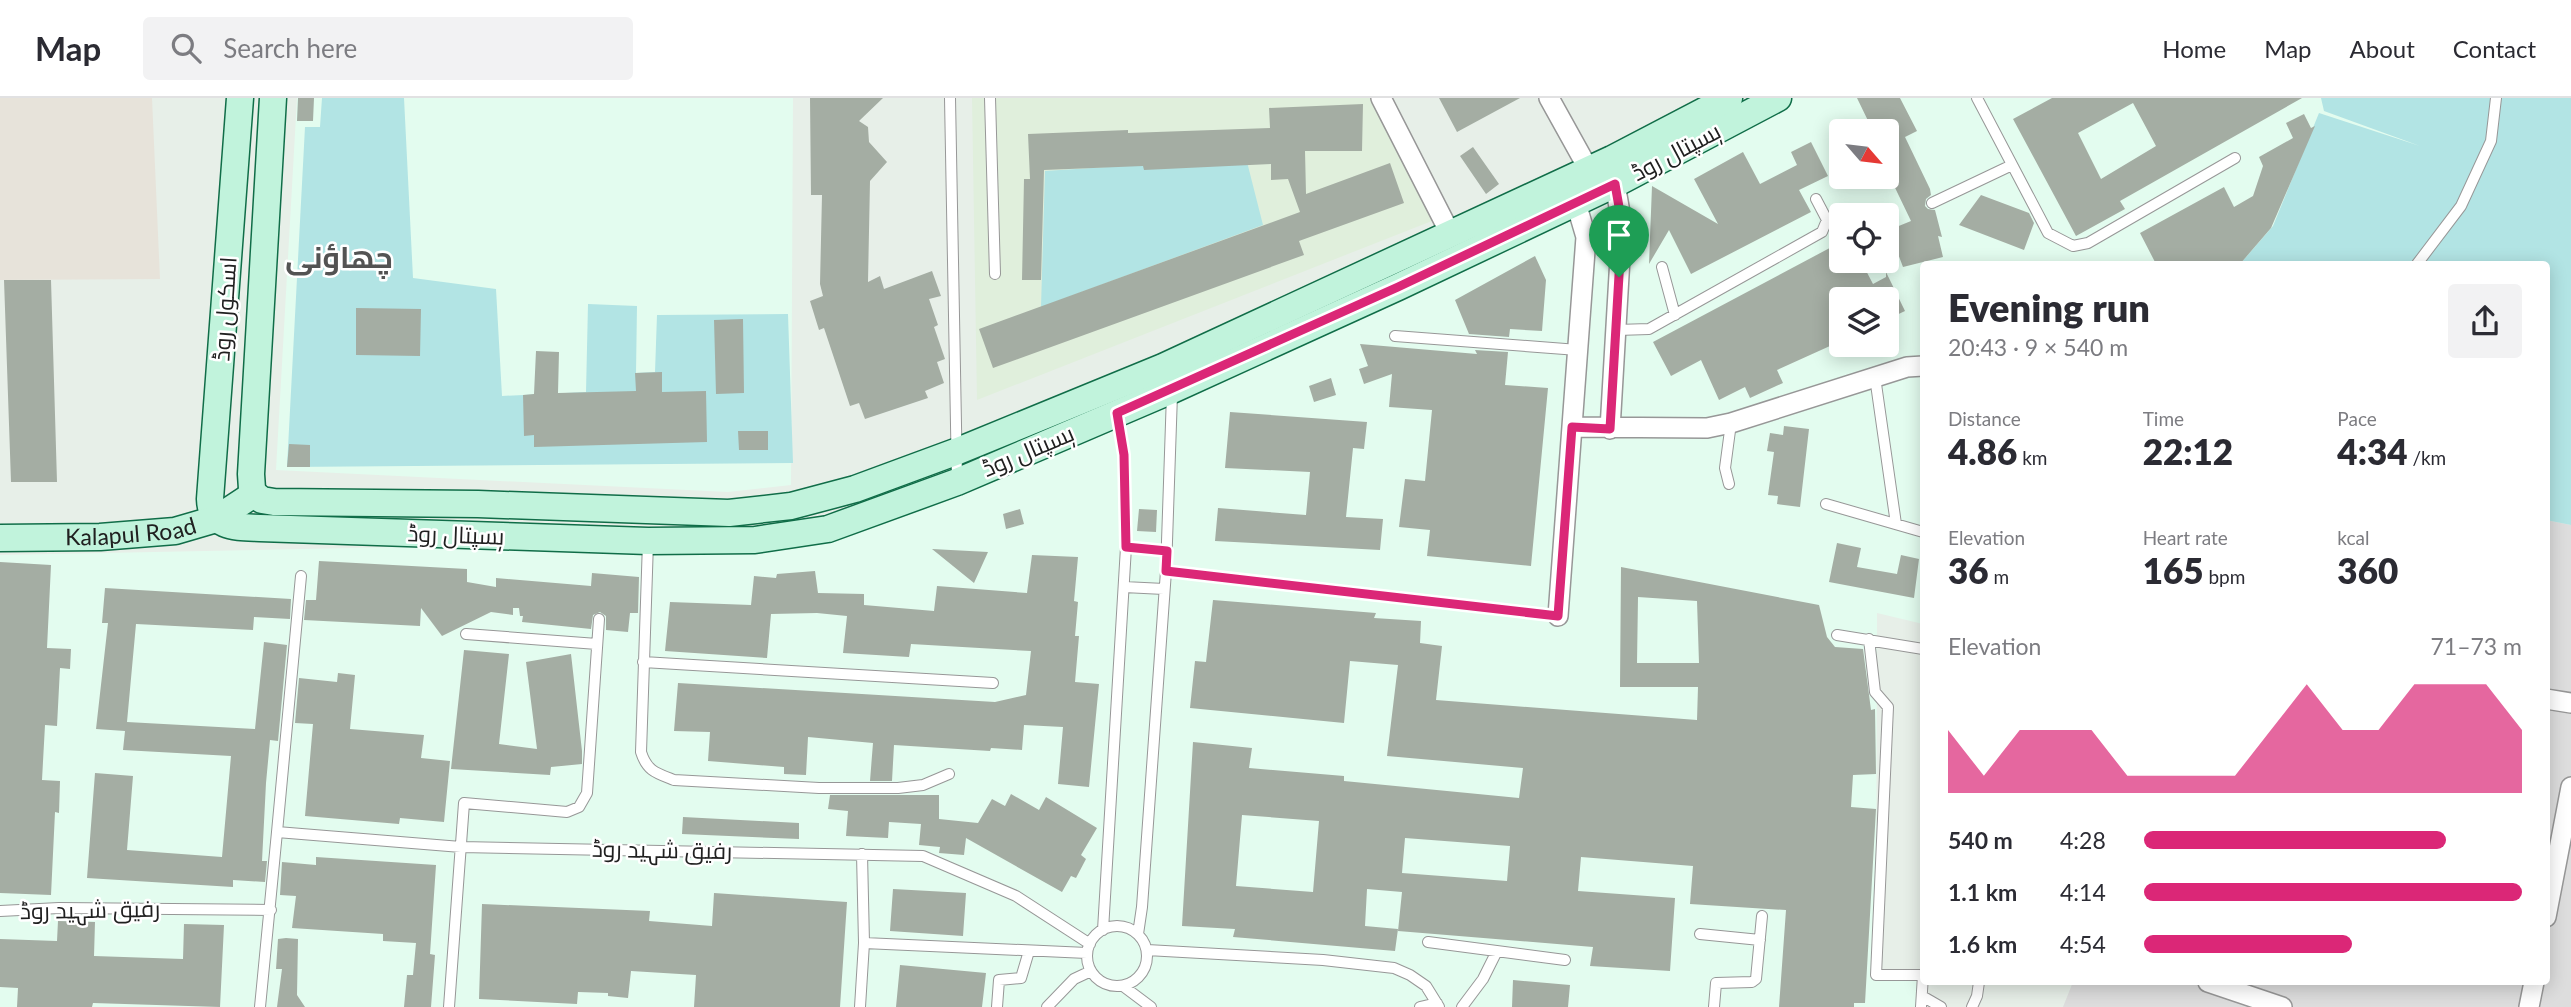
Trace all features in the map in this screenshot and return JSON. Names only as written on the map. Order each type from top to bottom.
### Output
[{"type":"main road","name":"اسکول روڈ","points":[[216,519],[210,507],[210,499],[240,98]]},
{"type":"main road","name":"اسکول روڈ","points":[[254,494],[251,474],[273,98]]},
{"type":"main road","name":"ہسپتال روڈ","points":[[254,494],[262,500],[274,502],[729,513],[790,506],[855,489],[958,451],[1163,368],[1589,170],[1729,98]]},
{"type":"main road","name":"ہسپتال روڈ","points":[[216,519],[228,526],[260,528],[648,541],[755,540],[828,529],[957,482],[1172,390],[1615,184],[1779,98]]},
{"type":"main road","name":"Kalapul Road","points":[[0,538],[100,537],[156,533],[197,526],[216,519],[254,494]]},
{"type":"street","points":[[1381,98],[1451,235]]},
{"type":"street","points":[[1549,98],[1589,170]]},
{"type":"street","points":[[1610,429],[1622,224],[1615,184]]},
{"type":"street","points":[[1558,616],[1586,237],[1576,202]]},
{"type":"street","points":[[1572,427],[1707,428],[1731,423],[1907,367],[1920,366]]},
{"type":"street","points":[[2550,700],[2571,704]]},
{"type":"street","points":[[2550,896],[2571,787]]},
{"type":"street","points":[[2217,985],[2282,1007]]},
{"type":"street","points":[[2529,1007],[2533,985]]},
{"type":"lane","points":[[950,98],[957,482]]},
{"type":"lane","points":[[990,98],[995,274]]},
{"type":"lane","points":[[1977,98],[2048,233],[2073,246],[2088,243],[2235,159]]},
{"type":"lane","points":[[2419,261],[2461,206],[2491,141],[2496,98]]},
{"type":"lane","points":[[1932,203],[2012,165]]},
{"type":"lane","points":[[1617,330],[1643,331],[1822,232],[1827,220],[1816,199]]},
{"type":"lane","points":[[1662,267],[1675,314]]},
{"type":"lane","points":[[1395,336],[1578,351]]},
{"type":"lane","points":[[1875,377],[1896,524]]},
{"type":"lane","points":[[1138,934],[1166,571],[1172,390]]},
{"type":"lane","points":[[1117,413],[1124,455],[1124,587],[1103,930],[1089,948],[1091,971],[1104,984],[1123,986],[1151,1007]]},
{"type":"lane","points":[[1729,484],[1725,468],[1731,423]]},
{"type":"lane","points":[[1826,504],[1920,531]]},
{"type":"lane","points":[[648,541],[640,752],[645,764],[657,773],[674,779],[819,788],[898,788],[923,785],[949,774]]},
{"type":"lane","points":[[1126,547],[1167,551]]},
{"type":"lane","points":[[1166,571],[1558,616]]},
{"type":"lane","points":[[260,1007],[301,576]]},
{"type":"lane","points":[[1124,587],[1164,589]]},
{"type":"lane","points":[[449,1007],[464,803],[567,812],[579,807],[587,793],[599,619]]},
{"type":"lane","points":[[467,634],[597,644]]},
{"type":"lane","points":[[1838,635],[1920,648]]},
{"type":"lane","points":[[1869,639],[1875,692],[1888,707],[1877,975],[1920,975]]},
{"type":"lane","points":[[643,662],[993,683]]},
{"type":"lane","name":"رفیق شہید روڈ","points":[[277,832],[461,847],[923,856],[1016,896],[1089,948]]},
{"type":"lane","points":[[860,1007],[864,943],[862,854]]},
{"type":"lane","name":"رفیق شہید روڈ","points":[[0,911],[59,908],[271,910]]},
{"type":"lane","points":[[1714,1007],[1716,983],[1752,982],[1756,979],[1762,916]]},
{"type":"lane","points":[[1103,930],[1121,926],[1138,934],[1147,950],[1145,969],[1140,977],[1123,986]]},
{"type":"lane","points":[[1700,934],[1760,940]]},
{"type":"lane","points":[[1427,942],[1565,960]]},
{"type":"lane","points":[[864,943],[1029,951],[1089,948]]},
{"type":"lane","points":[[1147,950],[1323,960],[1394,968],[1426,986],[1438,1005],[1420,1007]]},
{"type":"lane","points":[[997,1007],[999,980],[1021,978],[1029,951]]},
{"type":"lane","points":[[1462,1007],[1483,979],[1497,951]]},
{"type":"lane","points":[[1047,1007],[1074,979],[1091,971]]},
{"type":"lane","points":[[1972,1007],[1979,985]]},
{"type":"lane","points":[[1922,1002],[1941,1007]]},
{"type":"shaded area","points":[[0,98],[152,98],[160,279],[0,280]]},
{"type":"shaded area","points":[[297,98],[793,98],[791,485],[728,492],[276,470]]},
{"type":"shaded area","points":[[322,98],[404,98],[413,278],[496,289],[502,396],[586,392],[588,304],[637,306],[636,373],[655,372],[657,315],[788,314],[793,463],[287,467],[305,127],[320,127]]},
{"type":"shaded area","points":[[972,98],[1385,98],[1442,217],[977,400]]},
{"type":"shaded area","points":[[1778,98],[2496,98],[2418,261],[1920,261],[1920,623],[1877,613],[1876,975],[1920,975],[1921,1007],[0,1007],[0,555],[755,540],[957,482]]},
{"type":"shaded area","points":[[2321,98],[2571,98],[2571,525],[2550,521],[2550,261],[2243,261],[2273,226],[2319,113],[2420,146],[2324,111]]},
{"type":"shaded area","points":[[1246,158],[1263,225],[1041,307],[1045,171]]},
{"type":"shaded area","points":[[2550,521],[2571,525],[2571,1007],[2063,1007],[2072,985],[2550,985]]},
{"type":"building","points":[[298,98],[314,98],[313,121],[297,121]]},
{"type":"building","points":[[810,98],[883,98],[859,121],[868,127],[869,142],[887,162],[870,181],[868,282],[880,276],[884,289],[932,271],[941,296],[929,299],[938,325],[934,327],[945,359],[937,362],[944,383],[925,391],[928,398],[865,419],[859,403],[850,406],[824,328],[819,330],[810,301],[823,296],[820,284],[822,195],[811,195]]},
{"type":"building","points":[[1439,98],[1520,98],[1457,132]]},
{"type":"building","points":[[1857,98],[1900,98],[1917,131],[1905,137],[1930,189],[1931,195],[1926,199],[1925,206],[1935,210],[1942,237],[1938,236],[1943,257],[1903,267],[1899,256],[1899,226],[1911,221],[1896,189],[1899,189],[1899,119],[1867,119]]},
{"type":"building","points":[[2052,98],[2302,98],[2120,201],[2125,209],[2076,236],[2013,119]],"holes":[[[2133,103],[2156,146],[2101,179],[2078,133]]]},
{"type":"building","points":[[1363,104],[1362,151],[1305,151],[1306,194],[1390,163],[1404,203],[1299,241],[1304,255],[993,368],[979,329],[1300,212],[1288,179],[1271,180],[1271,164],[1144,170],[1143,166],[1044,170],[1041,280],[1022,280],[1024,179],[1030,179],[1028,134],[1270,128],[1269,108]]},
{"type":"building","points":[[2304,114],[2311,128],[2315,126],[2271,228],[2243,261],[2154,261],[2140,233],[2224,187],[2234,207],[2253,196],[2263,166],[2259,157],[2293,138],[2286,123]]},
{"type":"building","points":[[1811,142],[1828,176],[1799,190],[1811,212],[1691,274],[1669,230],[1649,264],[1652,186],[1718,224],[1694,179],[1743,152],[1760,184],[1797,165],[1791,152]]},
{"type":"building","points":[[1473,147],[1499,184],[1486,194],[1460,156]]},
{"type":"building","points":[[1981,195],[2029,213],[2034,223],[2024,250],[1959,225]]},
{"type":"building","points":[[1829,248],[1829,273],[1867,273],[1873,284],[1886,277],[1886,273],[1893,287],[1829,287],[1829,346],[1777,370],[1783,383],[1750,398],[1745,387],[1719,400],[1701,360],[1671,376],[1653,342]]},
{"type":"building","points":[[1535,256],[1546,280],[1542,331],[1510,329],[1509,337],[1469,334],[1455,300]]},
{"type":"building","points":[[4,280],[51,280],[57,482],[11,482]]},
{"type":"building","points":[[1899,299],[1905,311],[1899,314]]},
{"type":"building","points":[[356,308],[421,309],[420,356],[356,355]]},
{"type":"building","points":[[743,319],[744,393],[716,394],[714,320]]},
{"type":"building","points":[[1360,344],[1477,354],[1475,350],[1508,352],[1505,385],[1548,388],[1531,566],[1427,556],[1430,530],[1399,527],[1405,479],[1425,481],[1432,410],[1389,407],[1392,374],[1364,384],[1359,369],[1368,366]]},
{"type":"building","points":[[536,351],[559,352],[558,393],[636,391],[635,373],[662,372],[662,392],[706,391],[707,442],[534,447],[534,435],[524,436],[523,395],[534,394]]},
{"type":"building","points":[[1331,378],[1336,395],[1314,402],[1309,386]]},
{"type":"building","points":[[1230,412],[1367,422],[1364,449],[1353,448],[1346,517],[1383,519],[1380,550],[1215,541],[1218,508],[1306,515],[1310,472],[1225,468]]},
{"type":"building","points":[[1784,426],[1809,429],[1800,507],[1777,504],[1778,496],[1768,495],[1774,452],[1767,451],[1770,433],[1783,435]]},
{"type":"building","points":[[738,431],[768,431],[768,450],[739,450]]},
{"type":"building","points":[[289,444],[310,445],[310,467],[287,467]]},
{"type":"building","points":[[1020,509],[1024,524],[1006,529],[1003,514]]},
{"type":"building","points":[[1139,509],[1157,510],[1156,532],[1137,531]]},
{"type":"building","points":[[1837,543],[1861,548],[1857,567],[1897,574],[1901,555],[1919,559],[1914,598],[1829,582]]},
{"type":"building","points":[[932,549],[988,552],[974,583]]},
{"type":"building","points":[[1032,555],[1078,557],[1074,601],[1078,602],[1075,636],[1079,636],[1075,682],[1099,684],[1089,787],[1058,784],[1063,727],[1024,725],[1022,750],[991,748],[990,751],[894,745],[892,781],[870,781],[873,743],[808,737],[806,775],[784,774],[784,767],[708,761],[710,732],[674,731],[678,683],[995,702],[1026,695],[1031,651],[911,644],[909,657],[843,653],[847,616],[817,613],[771,614],[767,658],[665,651],[670,602],[751,605],[754,576],[776,578],[777,574],[815,571],[818,593],[864,594],[864,605],[934,611],[937,586],[1027,593]]},
{"type":"building","points":[[319,561],[467,569],[467,582],[496,587],[496,578],[591,586],[592,573],[639,577],[638,613],[630,613],[628,632],[606,630],[606,616],[600,612],[593,615],[591,629],[522,622],[523,616],[520,616],[519,608],[513,608],[513,615],[491,612],[442,636],[421,608],[420,626],[304,620],[306,600],[316,600]]},
{"type":"building","points":[[0,562],[51,565],[47,648],[71,649],[70,669],[60,668],[57,726],[45,725],[42,780],[60,781],[59,813],[55,812],[51,895],[0,893]]},
{"type":"building","points":[[1621,567],[1819,605],[1827,637],[1835,647],[1863,649],[1871,710],[1875,709],[1876,774],[1853,775],[1851,807],[1876,809],[1865,1003],[1854,1003],[1854,1007],[1779,1007],[1786,910],[1690,904],[1693,866],[1581,857],[1578,891],[1675,898],[1670,971],[1590,966],[1593,947],[1398,931],[1402,892],[1367,889],[1365,926],[1398,929],[1395,951],[1233,937],[1235,929],[1182,926],[1193,742],[1252,748],[1249,768],[1344,776],[1344,781],[1519,798],[1523,768],[1387,756],[1398,665],[1350,661],[1344,723],[1190,708],[1195,661],[1206,662],[1213,600],[1376,613],[1374,618],[1421,621],[1420,643],[1442,646],[1436,700],[1697,720],[1698,687],[1620,687]],"holes":[[[1638,597],[1697,601],[1699,663],[1637,663]],[[1242,815],[1319,821],[1313,892],[1236,886]],[[1405,838],[1510,846],[1507,881],[1402,873]]]},
{"type":"building","points":[[105,588],[291,599],[290,619],[254,617],[253,630],[136,624],[127,722],[255,729],[264,642],[287,645],[278,741],[270,740],[266,783],[262,861],[267,861],[265,882],[233,880],[233,887],[87,878],[95,773],[133,776],[127,850],[222,857],[231,756],[123,750],[125,731],[96,729],[108,623],[102,623]]},
{"type":"building","points":[[464,650],[509,654],[499,744],[537,749],[526,662],[571,654],[582,764],[551,767],[550,775],[451,769]]},
{"type":"building","points":[[338,673],[355,675],[350,729],[424,735],[421,758],[450,761],[444,822],[400,818],[399,824],[305,816],[313,724],[295,723],[299,678],[337,682]]},
{"type":"building","points":[[1011,794],[1039,810],[1046,797],[1097,828],[1081,855],[1086,859],[1076,878],[1071,876],[1062,892],[966,838],[964,855],[939,853],[940,847],[919,845],[921,824],[889,822],[888,838],[846,836],[848,811],[828,809],[830,795],[939,795],[939,819],[978,823],[992,799],[1005,806]]},
{"type":"building","points":[[683,817],[799,823],[799,839],[682,834]]},
{"type":"building","points":[[316,857],[436,865],[430,954],[435,955],[431,1007],[404,1007],[407,975],[413,975],[416,943],[383,941],[383,934],[292,928],[296,896],[280,895],[282,862],[316,865]]},
{"type":"building","points":[[893,889],[966,893],[963,936],[890,931]]},
{"type":"building","points":[[714,893],[847,902],[840,1007],[694,1007],[696,975],[631,971],[628,998],[608,996],[608,993],[578,992],[577,1004],[479,999],[482,904],[650,911],[649,921],[712,926]]},
{"type":"building","points":[[58,921],[95,922],[94,956],[183,959],[184,924],[224,925],[220,1007],[93,1003],[92,1007],[17,1007],[18,988],[0,987],[0,939],[57,941]]},
{"type":"building","points":[[278,939],[298,939],[297,995],[305,1007],[277,1007],[282,969],[276,969]]},
{"type":"building","points":[[900,965],[986,973],[982,1007],[896,1007]]},
{"type":"building","points":[[1513,980],[1570,985],[1568,1007],[1512,1007]]},
{"type":"district","name":"چھاؤنی","points":[[339,258]]},
{"type":"route","points":[[1615,184],[1622,224],[1619,277],[1610,429],[1572,427],[1558,616],[1166,571],[1167,551],[1126,547],[1124,455],[1117,413],[1398,287],[1615,184]]}]
